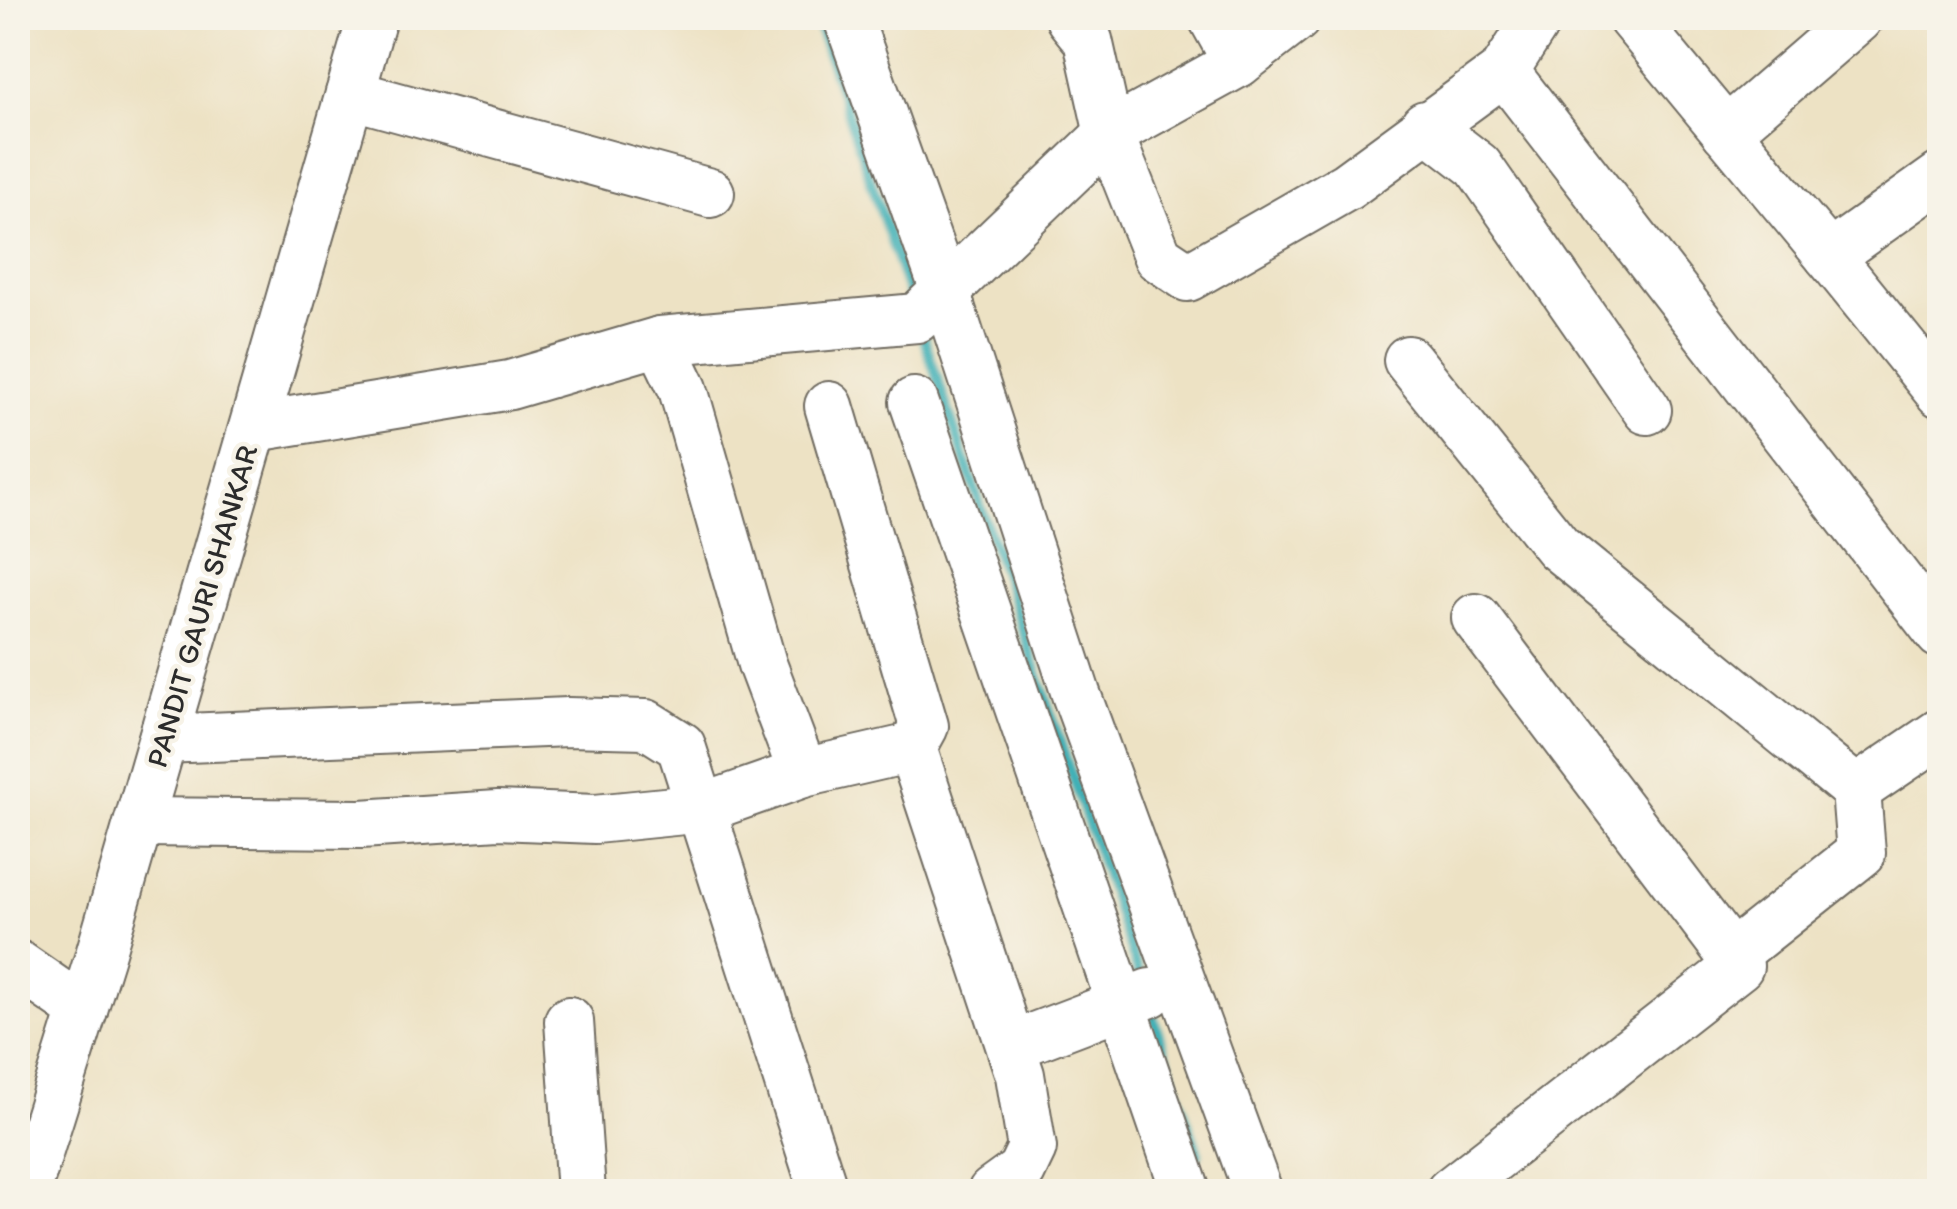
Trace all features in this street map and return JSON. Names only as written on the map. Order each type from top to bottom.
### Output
[{"type":"street","name":"PANDIT GAURI SHANKAR","points":[[26,1192],[139,822],[372,18]]},
{"type":"street","points":[[848,18],[945,291],[1076,694],[1254,1181],[1203,1192]]},
{"type":"street","points":[[1070,18],[1088,40],[1110,134],[1158,257],[1188,276],[1346,186],[1504,71],[1538,18]]},
{"type":"street","points":[[1214,18],[1238,63]]},
{"type":"street","points":[[254,426],[510,385],[660,341],[916,318],[1110,134],[1238,63],[1296,18]]},
{"type":"street","points":[[1632,18],[1940,392]]},
{"type":"street","points":[[1726,132],[1858,18]]},
{"type":"street","points":[[1504,71],[1940,634]]},
{"type":"street","points":[[350,94],[710,193]]},
{"type":"street","points":[[1426,125],[1478,166],[1647,410]]},
{"type":"street","points":[[1829,256],[1940,177]]},
{"type":"street","points":[[660,341],[682,389],[762,664],[803,773]]},
{"type":"street","points":[[1408,360],[1558,547],[1856,790],[1861,853],[1730,956]]},
{"type":"street","points":[[914,402],[1186,1192]]},
{"type":"street","points":[[830,406],[924,726],[912,748],[1011,1046],[1032,1148],[1021,1171],[992,1192]]},
{"type":"street","points":[[1450,1192],[1739,966],[1476,618]]},
{"type":"street","points":[[163,739],[568,722],[646,724],[681,746],[824,1192]]},
{"type":"street","points":[[1856,790],[1940,732]]},
{"type":"street","points":[[139,822],[360,824],[498,815],[595,818],[704,808],[803,773],[912,748]]},
{"type":"street","points":[[18,966],[83,1010]]},
{"type":"street","points":[[1011,1046],[1180,980]]},
{"type":"street","points":[[568,1022],[581,1192]]},
{"type":"waterway","points":[[816,18],[913,306]]},
{"type":"waterway","points":[[920,327],[1142,983]]},
{"type":"waterway","points":[[1149,1004],[1198,1154]]}]
